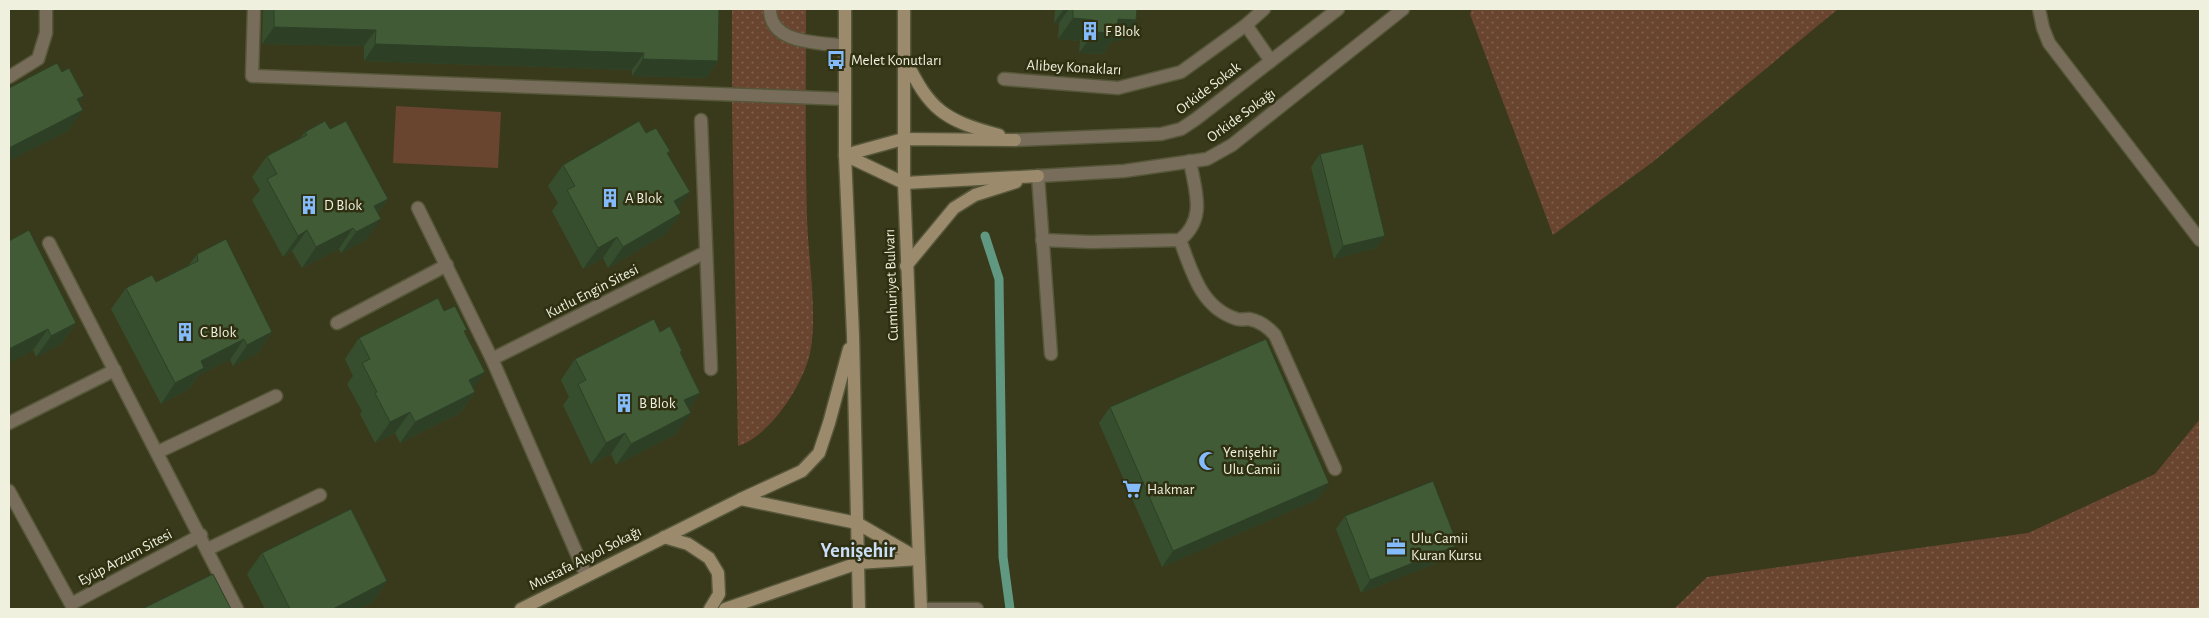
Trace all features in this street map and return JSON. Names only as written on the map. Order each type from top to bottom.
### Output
[{"type":"street","points":[[9,77],[38,59],[46,34],[46,9]]},
{"type":"street","points":[[254,9],[252,76],[845,99]]},
{"type":"street","points":[[770,9],[770,16],[775,25],[791,38],[845,46]]},
{"type":"street","points":[[845,9],[845,155],[853,335],[859,609]]},
{"type":"street","name":"Cumhuriyet Bulvarı","points":[[904,9],[903,139],[906,266],[921,609]]},
{"type":"street","name":"Alibey Konakları","points":[[1004,79],[1118,88],[1181,72],[1246,25],[1264,9]]},
{"type":"street","name":"Orkide Sokak","points":[[1015,140],[1161,134],[1181,129],[1338,9]]},
{"type":"street","name":"Orkide Sokağı","points":[[1038,176],[1124,171],[1207,159],[1232,145],[1403,9]]},
{"type":"street","points":[[2039,9],[2043,28],[2049,43],[2200,240]]},
{"type":"street","points":[[1246,25],[1272,61]]},
{"type":"street","points":[[904,57],[924,95],[935,108],[979,130],[1015,140]]},
{"type":"street","points":[[701,120],[710,369]]},
{"type":"street","points":[[845,155],[903,139],[1015,140]]},
{"type":"street","points":[[845,155],[904,183],[1038,176]]},
{"type":"street","points":[[1042,240],[1091,242],[1180,240],[1189,233],[1197,214],[1190,161]]},
{"type":"street","points":[[1038,176],[1051,354]]},
{"type":"street","points":[[906,266],[954,208],[975,195],[1038,176]]},
{"type":"street","points":[[418,208],[492,359],[586,575]]},
{"type":"street","points":[[1180,240],[1196,284],[1216,309],[1238,319],[1258,321],[1268,327],[1275,335],[1335,469]]},
{"type":"street","points":[[49,244],[238,609]]},
{"type":"street","name":"Kutlu Engin Sitesi","points":[[492,359],[706,252]]},
{"type":"street","points":[[337,323],[446,265]]},
{"type":"street","name":"Mustafa Akyol Sokağı","points":[[521,609],[741,498],[802,471],[819,453],[853,335]]},
{"type":"street","points":[[9,423],[115,370]]},
{"type":"street","points":[[158,452],[276,396]]},
{"type":"street","name":"Eyüp Arzum Sitesi","points":[[9,492],[71,604],[201,535]]},
{"type":"street","points":[[208,548],[320,495]]},
{"type":"street","points":[[741,498],[857,523],[919,559]]},
{"type":"street","name":"Mustafa Akyol Sokağı","points":[[664,537],[688,544],[709,558],[718,574],[719,594],[710,609]]},
{"type":"street","points":[[725,609],[858,563],[919,559]]},
{"type":"street","points":[[921,609],[977,609]]},
{"type":"shaded area","points":[[732,9],[806,9],[806,191],[813,304],[810,353],[793,394],[773,421],[762,432],[738,446],[732,105]]},
{"type":"shaded area","points":[[1472,9],[1838,9],[1654,161],[1553,235],[1470,14]]},
{"type":"shaded area","points":[[396,106],[501,112],[498,168],[393,163]]},
{"type":"shaded area","points":[[2200,419],[2200,609],[1674,609],[1707,577],[2028,533],[2155,474]]},
{"type":"building","points":[[274,9],[719,9],[718,61],[643,59],[644,53],[375,44],[376,30],[274,27]]},
{"type":"building","points":[[1073,9],[1137,9],[1136,20],[1118,19],[1117,33],[1094,32],[1094,20],[1073,18]]},
{"type":"building","points":[[57,63],[62,72],[69,68],[84,96],[77,99],[83,110],[9,148],[9,88]]},
{"type":"building","name":"D Blok","points":[[325,121],[330,129],[346,121],[388,199],[374,206],[381,219],[356,232],[353,228],[316,247],[307,230],[298,236],[267,179],[277,174],[267,156],[307,135],[305,132]]},
{"type":"building","name":"A Blok","points":[[639,121],[646,133],[656,128],[670,151],[667,153],[690,192],[674,201],[681,213],[623,247],[617,237],[598,248],[567,190],[575,186],[563,165]]},
{"type":"building","points":[[1363,144],[1385,236],[1343,246],[1320,154]]},
{"type":"building","points":[[29,230],[76,323],[51,336],[48,329],[9,349],[9,241]]},
{"type":"building","name":"C Blok","points":[[226,239],[272,332],[247,345],[244,339],[201,361],[204,368],[175,383],[126,288],[152,275],[156,282],[198,261],[197,254]]},
{"type":"building","points":[[438,298],[444,311],[455,306],[467,330],[464,331],[485,372],[469,380],[475,392],[415,422],[410,412],[390,422],[362,363],[370,359],[359,338]]},
{"type":"building","name":"B Blok","points":[[654,319],[660,332],[670,326],[700,393],[684,400],[691,413],[631,444],[625,433],[606,443],[578,384],[586,380],[575,359]]},
{"type":"building","name":"Yenişehir Ulu Camii","points":[[1266,339],[1329,483],[1173,551],[1110,407]]},
{"type":"building","points":[[1433,481],[1458,545],[1370,580],[1345,516]]},
{"type":"building","points":[[351,509],[387,581],[333,609],[290,609],[262,553]]},
{"type":"building","points":[[213,574],[231,609],[142,609]]},
{"type":"waterway","points":[[985,236],[999,279],[1003,557],[1010,609]]},
{"type":"place","name":"F Blok","points":[[1090,31]]},
{"type":"place","name":"Melet Konutları","points":[[836,60]]},
{"type":"place","name":"A Blok","points":[[610,198]]},
{"type":"place","name":"D Blok","points":[[309,205]]},
{"type":"place","name":"C Blok","points":[[185,332]]},
{"type":"place","name":"B Blok","points":[[624,403]]},
{"type":"place","name":"Yenişehir Ulu Camii","points":[[1208,461]]},
{"type":"place","name":"Hakmar","points":[[1132,489]]},
{"type":"place","name":"Ulu Camii Kuran Kursu","points":[[1396,547]]},
{"type":"district","name":"Yenişehir","points":[[858,550]]}]
